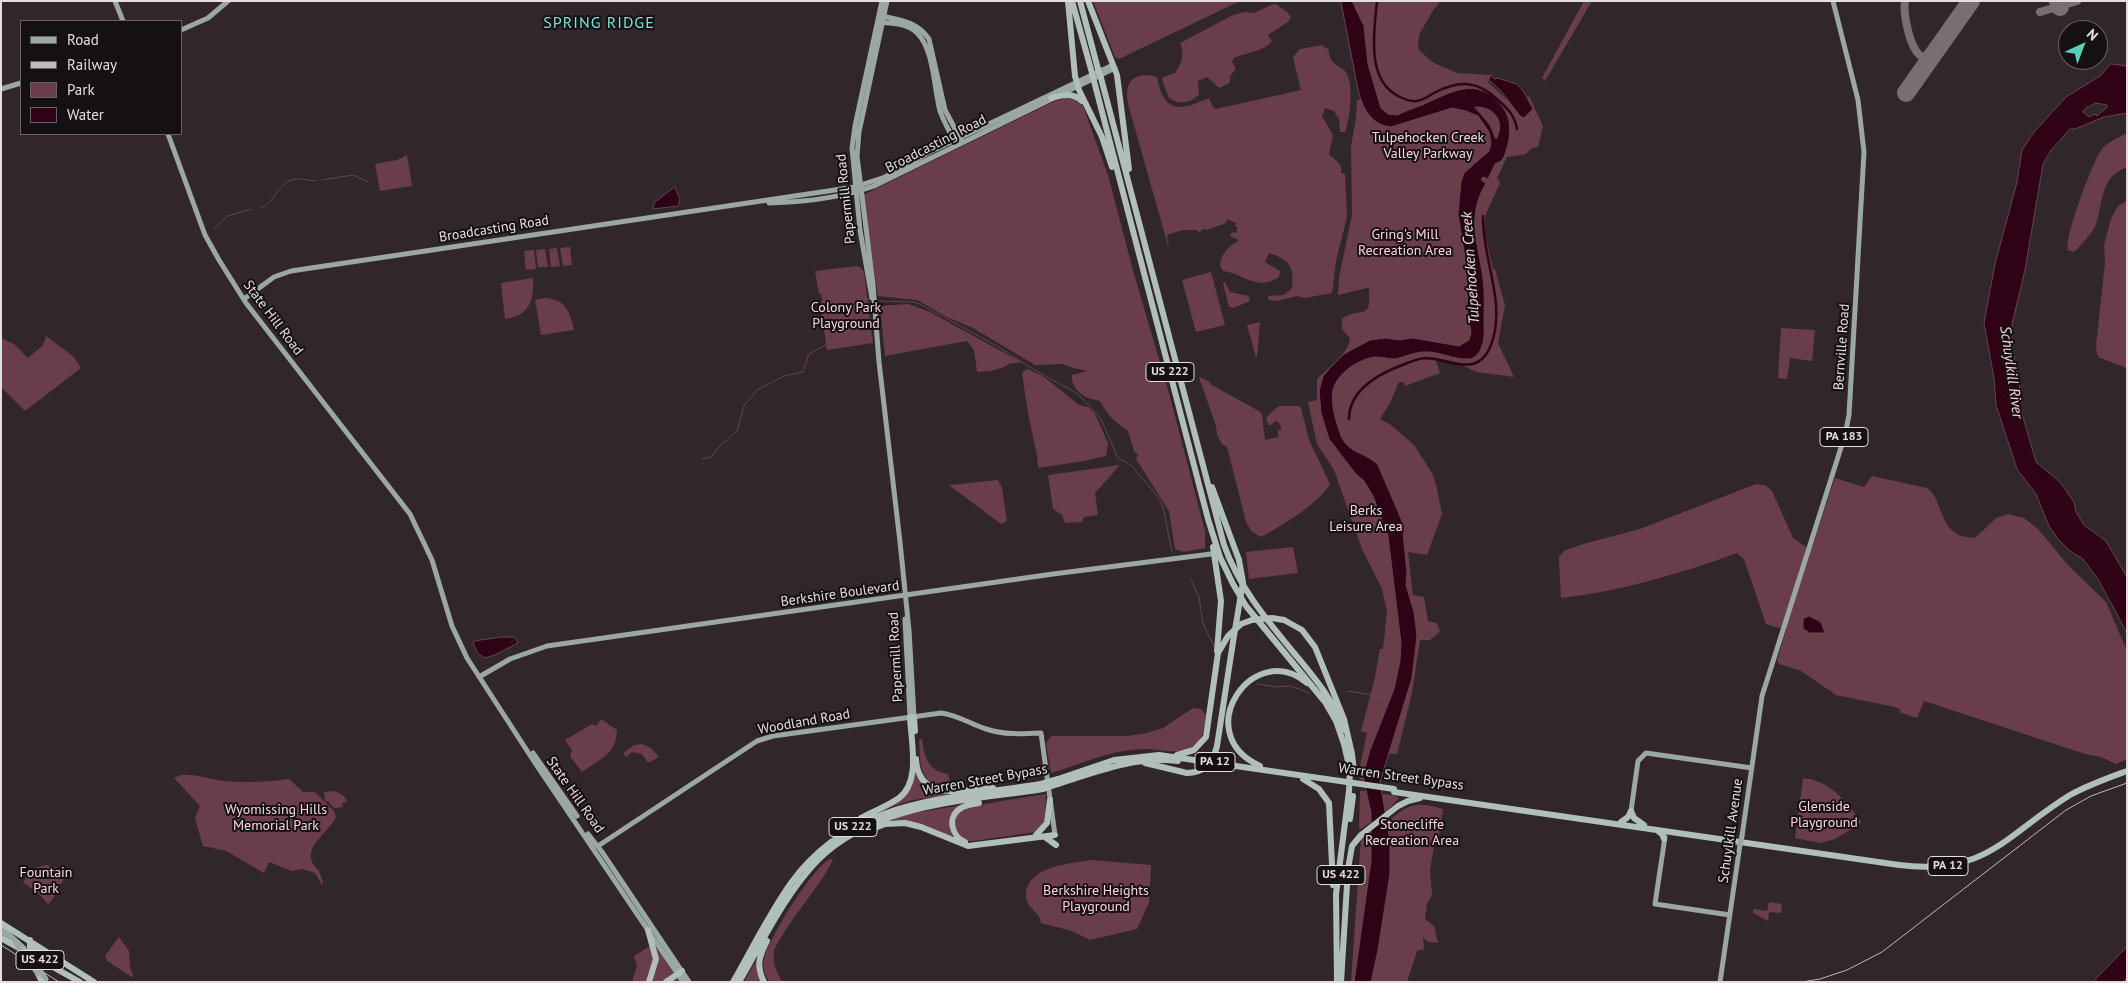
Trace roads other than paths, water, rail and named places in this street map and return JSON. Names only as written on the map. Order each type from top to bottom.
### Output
[{"type":"highway","points":[[1068,1],[1077,84],[1102,137],[1132,225]]},
{"type":"highway","name":"US 222","points":[[1072,1],[1092,73],[1097,80],[1135,207],[1194,430],[1239,560],[1243,582],[1214,757],[1205,768],[1187,773],[1141,763],[1102,770]]},
{"type":"highway","name":"US 222","points":[[1080,1],[1098,69],[1097,80],[1132,225],[1208,520],[1218,576],[1220,634],[1208,732],[1194,750],[1185,754],[1159,755]]},
{"type":"highway","points":[[1088,1],[1114,67],[1135,207]]},
{"type":"highway","points":[[1051,98],[1072,95],[1078,97],[1086,105]]},
{"type":"highway","points":[[1194,430],[1224,545],[1236,576],[1330,699],[1340,720],[1354,769]]},
{"type":"highway","points":[[1208,520],[1225,569],[1246,606],[1325,702],[1340,732],[1350,770],[1338,875],[1337,925]]},
{"type":"highway","name":"US 422","points":[[1215,670],[1218,653],[1228,636],[1241,624],[1252,620],[1272,618],[1284,620],[1302,630],[1315,647],[1344,719],[1354,769],[1352,806],[1340,886],[1339,982]]},
{"type":"highway","points":[[1272,770],[1247,758],[1232,739],[1229,714],[1237,694],[1255,678],[1279,672],[1292,675],[1304,681],[1325,702]]},
{"type":"highway","points":[[912,717],[917,771],[928,785],[938,790],[947,791],[1039,787]]},
{"type":"highway","points":[[808,863],[833,837],[868,814],[896,800],[908,790],[913,775],[912,717]]},
{"type":"highway","name":"Warren Street Bypass","points":[[1058,782],[1114,760],[1159,755],[1272,770],[1347,784]]},
{"type":"highway","name":"Warren Street Bypass","points":[[740,982],[798,884],[819,860],[845,838],[868,825],[896,814],[1039,787],[1130,762],[1168,760],[1394,790],[1656,830],[1668,834],[1907,863],[1943,863],[1966,858],[1989,849],[2074,789],[2127,769]]},
{"type":"highway","name":"US 422","points":[[1302,779],[1321,791],[1329,803],[1333,902],[1337,925],[1339,982]]},
{"type":"highway","points":[[1039,787],[963,807],[954,815],[952,824],[956,836],[967,843],[1054,834]]},
{"type":"highway","name":"Warren Street Bypass","points":[[733,982],[791,884],[808,863],[845,832],[879,815],[924,803],[1039,787]]},
{"type":"highway","points":[[1339,982],[1348,869],[1352,846],[1360,835],[1398,806],[1412,800],[1434,796]]},
{"type":"highway","name":"Warren Street Bypass","points":[[1434,796],[1644,825],[1668,834]]},
{"type":"highway","points":[[1037,836],[1047,823],[1050,800]]},
{"type":"highway","points":[[1621,822],[1628,817],[1630,811]]},
{"type":"highway","points":[[1630,811],[1634,818],[1644,825]]},
{"type":"highway","points":[[819,860],[860,834],[890,823],[917,826],[968,846],[1037,836],[1048,838],[1056,844]]},
{"type":"highway","points":[[764,982],[759,970],[760,957],[798,884]]},
{"type":"highway","name":"US 422","points":[[1,923],[94,982]]},
{"type":"highway","points":[[648,930],[656,959],[655,968],[649,982]]},
{"type":"highway","name":"US 422","points":[[1,938],[80,982]]},
{"type":"highway","points":[[30,940],[29,945],[33,950],[80,982]]},
{"type":"highway","points":[[38,974],[45,981]]},
{"type":"highway","points":[[666,982],[681,975]]},
{"type":"highway","points":[[670,982],[681,975]]},
{"type":"main road","points":[[115,1],[123,20]]},
{"type":"main road","points":[[182,30],[208,18],[228,1]]},
{"type":"main road","name":"Bernville Road","points":[[1766,684],[1845,435],[1849,415],[1864,152],[1858,100],[1833,1]]},
{"type":"main road","points":[[885,2],[891,15],[918,27],[929,39],[945,110],[958,142]]},
{"type":"main road","name":"Papermill Road","points":[[885,2],[854,131],[852,148],[873,284],[904,596],[905,642],[912,717]]},
{"type":"main road","points":[[881,18],[900,20]]},
{"type":"main road","points":[[881,18],[918,33],[924,44],[940,112],[958,142]]},
{"type":"main road","name":"Broadcasting Road","points":[[244,299],[274,277],[291,271],[756,203],[809,200],[858,189],[895,177],[958,142],[1114,67]]},
{"type":"main road","points":[[1,89],[20,83]]},
{"type":"main road","name":"Broadcasting Road","points":[[958,142],[1077,84]]},
{"type":"main road","name":"State Hill Road","points":[[168,135],[205,235],[244,299],[414,522],[432,560],[450,616],[480,676],[648,930],[681,975],[689,982]]},
{"type":"main road","name":"Berkshire Boulevard","points":[[480,676],[510,659],[546,646],[1211,554]]},
{"type":"main road","name":"State Hill Road","points":[[480,676],[598,846],[681,975]]},
{"type":"main road","name":"Schuylkill Avenue","points":[[1720,982],[1762,696],[1766,684]]},
{"type":"main road","name":"Woodland Road","points":[[598,846],[757,741],[773,736],[941,713],[952,714],[996,732],[1018,734],[1041,733],[1050,800]]},
{"type":"main road","points":[[1630,811],[1638,761],[1646,753],[1752,768]]},
{"type":"main road","points":[[1050,800],[1054,834]]},
{"type":"main road","points":[[1668,834],[1654,904],[1730,915]]},
{"type":"main road","points":[[1,927],[24,948],[45,981]]},
{"type":"main road","points":[[1,931],[14,942],[38,974]]},
{"type":"water","name":"Tulpehocken Creek","points":[[1341,1],[1352,1],[1364,26],[1368,64],[1381,108],[1388,114],[1397,115],[1454,91],[1474,89],[1483,91],[1493,97],[1502,106],[1508,118],[1510,131],[1504,157],[1495,164],[1488,179],[1483,177],[1481,180],[1486,183],[1476,207],[1476,241],[1484,294],[1484,337],[1479,353],[1469,359],[1424,352],[1395,359],[1379,357],[1363,360],[1344,372],[1335,384],[1332,395],[1336,421],[1342,438],[1349,447],[1370,458],[1378,465],[1402,521],[1407,572],[1406,585],[1414,612],[1417,636],[1412,678],[1380,782],[1390,841],[1390,874],[1371,982],[1354,982],[1371,861],[1371,813],[1363,776],[1370,750],[1394,689],[1400,661],[1401,643],[1388,536],[1373,496],[1364,481],[1355,473],[1329,439],[1321,413],[1319,391],[1323,376],[1344,354],[1370,340],[1413,338],[1459,346],[1469,340],[1471,333],[1467,307],[1468,291],[1458,214],[1461,182],[1464,173],[1489,151],[1491,143],[1489,132],[1478,116],[1452,108],[1391,127],[1384,126],[1374,120],[1366,111],[1359,94]],"holes":[[[1475,107],[1482,107],[1493,112],[1499,121],[1500,127],[1496,139],[1490,125]]]},
{"type":"water","name":"Schuylkill River","points":[[2111,64],[2127,66],[2127,113],[2104,117],[2075,129],[2070,129],[2052,149],[2043,164],[2025,270],[2012,324],[2012,347],[2020,390],[2016,401],[2022,414],[2036,462],[2061,483],[2074,502],[2076,512],[2084,525],[2106,541],[2127,577],[2127,633],[2098,579],[2083,559],[2070,551],[2058,539],[2049,526],[2036,494],[2017,469],[1996,405],[1994,378],[1984,323],[1995,264],[2017,182],[2022,150],[2034,132],[2066,97],[2100,76],[2108,70]],"holes":[[[2096,103],[2107,105],[2097,116],[2095,114],[2089,117],[2083,112]]]},
{"type":"water","points":[[1491,75],[1495,79],[1498,78],[1517,84],[1524,92],[1533,109],[1524,118],[1520,116],[1501,91],[1489,80]]},
{"type":"water","points":[[675,187],[680,200],[678,206],[653,209],[654,203]]},
{"type":"water","points":[[1809,616],[1821,622],[1825,633],[1810,633],[1803,629],[1803,619]]},
{"type":"water","points":[[515,637],[518,643],[495,655],[484,658],[477,652],[473,643],[475,641]]},
{"type":"water","points":[[2127,947],[2127,977],[2124,982],[2093,982]]},
{"type":"waterway","points":[[1377,1],[1374,54],[1381,78],[1388,88],[1407,100],[1419,101],[1452,86],[1460,84],[1476,86],[1491,94],[1511,113],[1517,129]]},
{"type":"waterway","points":[[1525,116],[1534,130]]},
{"type":"waterway","points":[[1499,170],[1499,166],[1509,152],[1522,144],[1539,125]]},
{"type":"waterway","points":[[322,180],[353,175],[368,182]]},
{"type":"waterway","points":[[261,208],[289,181],[295,179],[316,181]]},
{"type":"waterway","points":[[214,228],[228,216],[251,209]]},
{"type":"waterway","name":"Tulpehocken Creek","points":[[1349,419],[1350,408],[1360,391],[1376,377],[1386,372],[1410,362],[1427,358],[1464,365],[1479,361],[1486,355],[1495,329],[1496,313],[1483,216]]},
{"type":"waterway","points":[[702,459],[711,457],[737,431],[744,406],[757,390],[784,376],[803,372],[809,354],[838,338],[851,328],[862,313],[862,299],[870,299]]},
{"type":"waterway","points":[[876,301],[913,302],[920,304],[997,346],[1031,368],[1078,394],[1101,419],[1118,458],[1131,465],[1159,498],[1163,507],[1172,552]]},
{"type":"waterway","points":[[1191,580],[1199,597],[1203,624],[1214,646]]},
{"type":"waterway","points":[[1257,684],[1277,687],[1290,686],[1310,693]]},
{"type":"waterway","points":[[1348,691],[1390,698]]},
{"type":"railway","points":[[1802,982],[1820,979],[1847,970],[1882,952],[2066,810],[2091,796],[2127,783]]},
{"type":"railway","points":[[1,945],[59,982]]},
{"type":"district","name":"SPRING RIDGE","points":[[599,23]]},
{"type":"park label","name":"Tulpehocken Creek Valley Parkway","points":[[1428,146]]},
{"type":"park label","name":"Gring's Mill Recreation Area","points":[[1405,244]]},
{"type":"park label","name":"Colony Park Playground","points":[[846,316]]},
{"type":"park label","name":"Berks Leisure Area","points":[[1366,520]]},
{"type":"park label","name":"Glenside Playground","points":[[1824,816]]},
{"type":"park label","name":"Wyomissing Hills Memorial Park","points":[[276,818]]},
{"type":"park label","name":"Stonecliffe Recreation Area","points":[[1412,834]]},
{"type":"park label","name":"Fountain Park","points":[[46,882]]},
{"type":"park label","name":"Berkshire Heights Playground","points":[[1096,900]]}]
